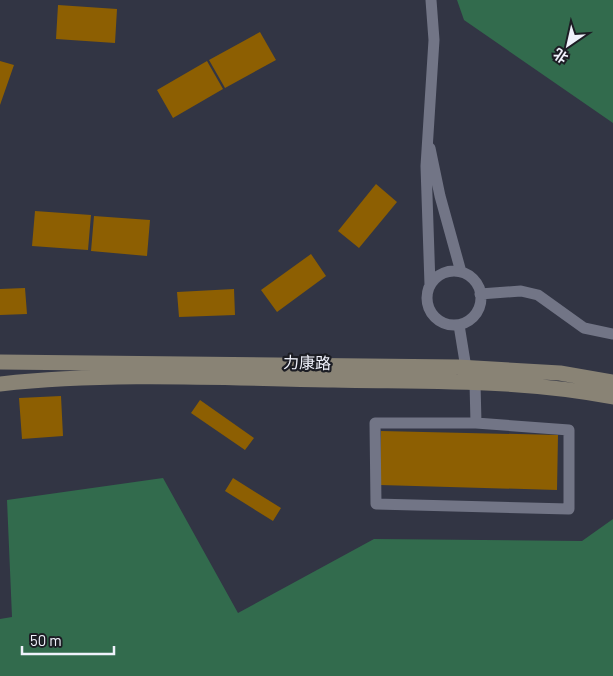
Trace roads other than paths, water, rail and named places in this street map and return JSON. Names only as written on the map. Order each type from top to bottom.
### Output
[{"type":"street","points":[[428,139],[440,196],[461,272],[476,283],[480,294],[479,309],[474,316],[459,325],[442,323],[430,310],[427,302],[430,285],[426,204],[428,139],[434,40],[431,0]]},
{"type":"street","points":[[430,285],[443,273],[461,272]]},
{"type":"street","points":[[480,294],[521,291],[538,295],[584,328],[613,334]]},
{"type":"street","points":[[459,325],[466,368]]},
{"type":"street","name":"力康路","points":[[0,362],[466,368],[560,373],[613,382]]},
{"type":"street","name":"力康路","points":[[0,384],[42,380],[168,378],[475,383],[543,386],[613,397]]},
{"type":"street","points":[[475,383],[476,423]]},
{"type":"street","points":[[375,423],[476,423],[569,430],[569,509],[376,504],[375,423]]}]
